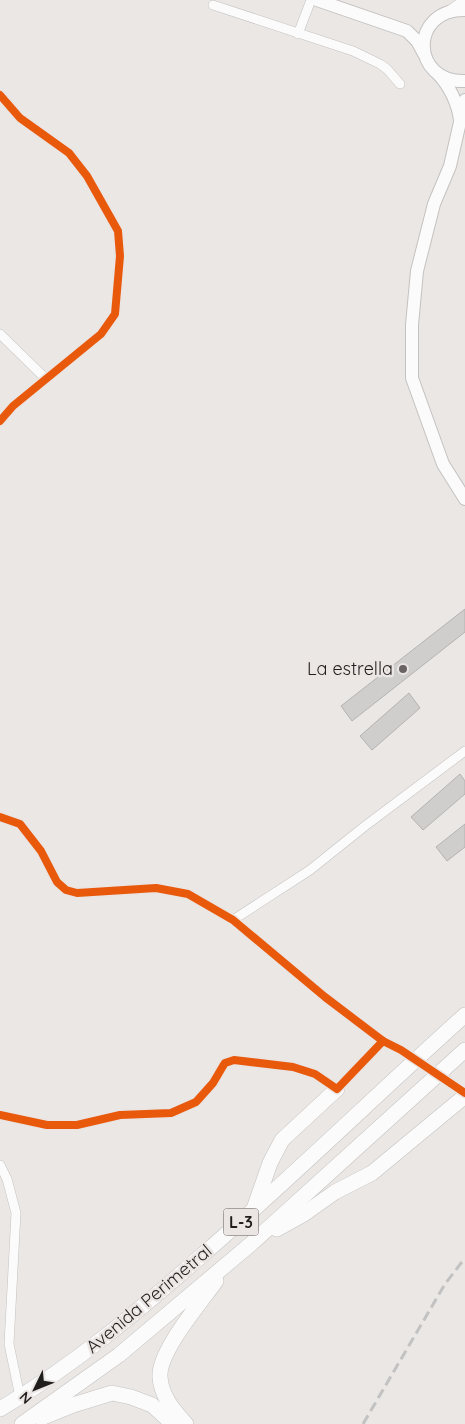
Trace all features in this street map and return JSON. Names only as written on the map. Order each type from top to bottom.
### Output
[{"type":"highway","name":"Avenida Perimetral","points":[[0,1408],[73,1362],[131,1318],[254,1210],[465,1015]]},
{"type":"highway","name":"Avenida Perimetral","points":[[22,1424],[120,1355],[252,1244],[465,1050]]},
{"type":"highway","points":[[254,1210],[270,1163],[282,1140],[337,1089]]},
{"type":"highway","points":[[252,1244],[304,1214],[336,1192],[372,1173],[396,1155],[465,1094]]},
{"type":"highway","points":[[270,1163],[274,1172],[283,1176],[292,1174]]},
{"type":"highway","points":[[186,1424],[165,1398],[160,1379],[161,1365],[174,1340],[231,1261]]},
{"type":"highway","points":[[26,1424],[74,1405],[112,1393],[132,1397],[152,1405],[173,1424]]},
{"type":"street","points":[[298,34],[311,0]]},
{"type":"street","points":[[317,0],[407,31],[424,54],[428,64],[445,82],[459,113],[460,125]]},
{"type":"street","points":[[402,29],[417,27],[432,21],[458,6],[464,0]]},
{"type":"street","points":[[213,5],[353,51],[387,68],[400,84]]},
{"type":"street","points":[[444,13],[454,10],[465,10]]},
{"type":"street","points":[[424,54],[426,31],[432,21]]},
{"type":"street","points":[[435,72],[444,78],[454,81],[465,81]]},
{"type":"street","points":[[0,95],[20,118],[69,153],[87,176],[118,231],[120,256],[115,314],[101,334],[13,406],[0,421]]},
{"type":"street","points":[[465,100],[450,166],[434,204],[417,270],[412,325],[412,378],[443,464],[465,499]]},
{"type":"street","points":[[0,334],[46,379]]},
{"type":"street","points":[[233,920],[310,870],[364,826],[465,751]]},
{"type":"street","points":[[0,816],[20,824],[30,835],[41,851],[57,882],[66,890],[77,893],[156,888],[188,894],[233,920],[326,997],[383,1041],[401,1050]]},
{"type":"street","points":[[0,1115],[47,1125],[77,1125],[120,1116],[171,1113],[196,1102],[213,1083],[222,1066],[234,1060],[293,1067],[315,1074],[337,1089],[383,1041]]},
{"type":"street","points":[[445,1079],[465,1094]]},
{"type":"street","points":[[0,1165],[8,1179],[16,1213],[10,1344],[20,1397]]},
{"type":"building","name":"La estrella","points":[[465,609],[465,632],[352,721],[341,706]]},
{"type":"building","points":[[409,693],[420,708],[372,750],[360,736]]},
{"type":"building","points":[[460,774],[465,781],[465,794],[423,830],[411,817]]},
{"type":"building","points":[[465,824],[465,847],[447,861],[436,847]]},
{"type":"tunnel","points":[[401,1050],[440,1076]]},
{"type":"railway","points":[[363,1424],[445,1284],[465,1258]]},
{"type":"cycle path","points":[[0,95],[20,118],[69,153],[87,176],[118,231],[120,256],[115,314],[101,334],[13,406],[0,421]]},
{"type":"cycle path","points":[[0,817],[20,824],[41,851],[57,882],[66,890],[77,893],[156,888],[188,894],[233,920],[325,997],[383,1041],[401,1050],[465,1093]]},
{"type":"cycle path","points":[[0,1115],[47,1125],[77,1125],[120,1115],[171,1113],[196,1102],[213,1083],[225,1063],[234,1060],[293,1067],[315,1074],[337,1089],[383,1041]]},
{"type":"place","name":"La estrella","points":[[403,669]]}]
